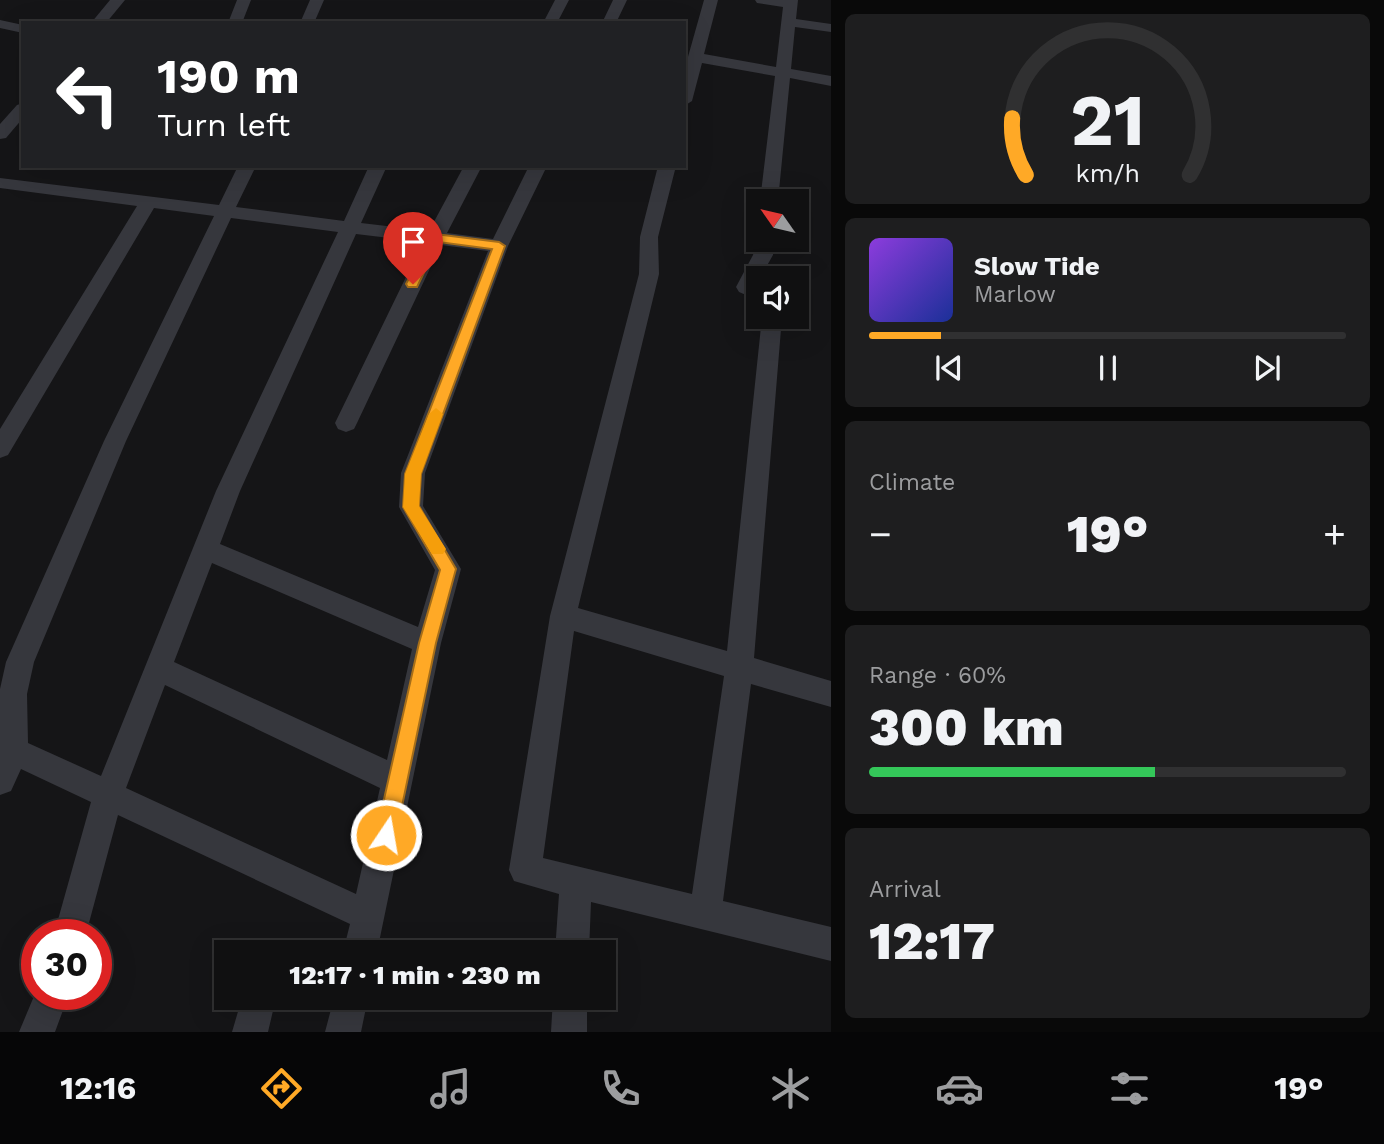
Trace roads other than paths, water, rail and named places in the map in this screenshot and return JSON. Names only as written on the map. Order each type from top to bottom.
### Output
[{"type":"street","points":[[100,21],[118,0]]},
{"type":"street","points":[[236,21],[244,0]]},
{"type":"street","points":[[308,21],[317,0]]},
{"type":"street","points":[[551,21],[562,0]]},
{"type":"street","points":[[610,21],[620,0]]},
{"type":"street","points":[[686,94],[711,0]]},
{"type":"street","points":[[762,0],[791,2],[771,189]]},
{"type":"street","points":[[789,22],[831,28]]},
{"type":"street","points":[[0,24],[21,29]]},
{"type":"street","points":[[696,57],[831,81]]},
{"type":"street","points":[[0,134],[21,110]]},
{"type":"street","points":[[0,780],[14,751],[13,694],[20,662],[115,441],[246,168]]},
{"type":"street","points":[[75,919],[108,795],[228,491],[377,168]]},
{"type":"street","points":[[346,423],[435,238],[472,168]]},
{"type":"street","points":[[363,940],[427,643],[448,569],[411,507],[413,474],[499,246],[537,168]]},
{"type":"street","points":[[666,168],[649,237],[649,274],[563,616],[526,870],[831,944]]},
{"type":"street","points":[[0,183],[499,246]]},
{"type":"street","points":[[0,449],[7,423],[149,201]]},
{"type":"street","points":[[705,914],[739,668],[771,329]]},
{"type":"street","points":[[205,549],[427,643]]},
{"type":"street","points":[[563,616],[831,694]]},
{"type":"street","points":[[158,668],[398,781]]},
{"type":"street","points":[[14,751],[368,916]]},
{"type":"street","points":[[573,940],[576,882]]},
{"type":"street","points":[[37,1032],[46,1010]]},
{"type":"street","points":[[250,1032],[256,1010]]},
{"type":"street","points":[[343,1032],[348,1010]]},
{"type":"street","points":[[569,1032],[570,1010]]}]
